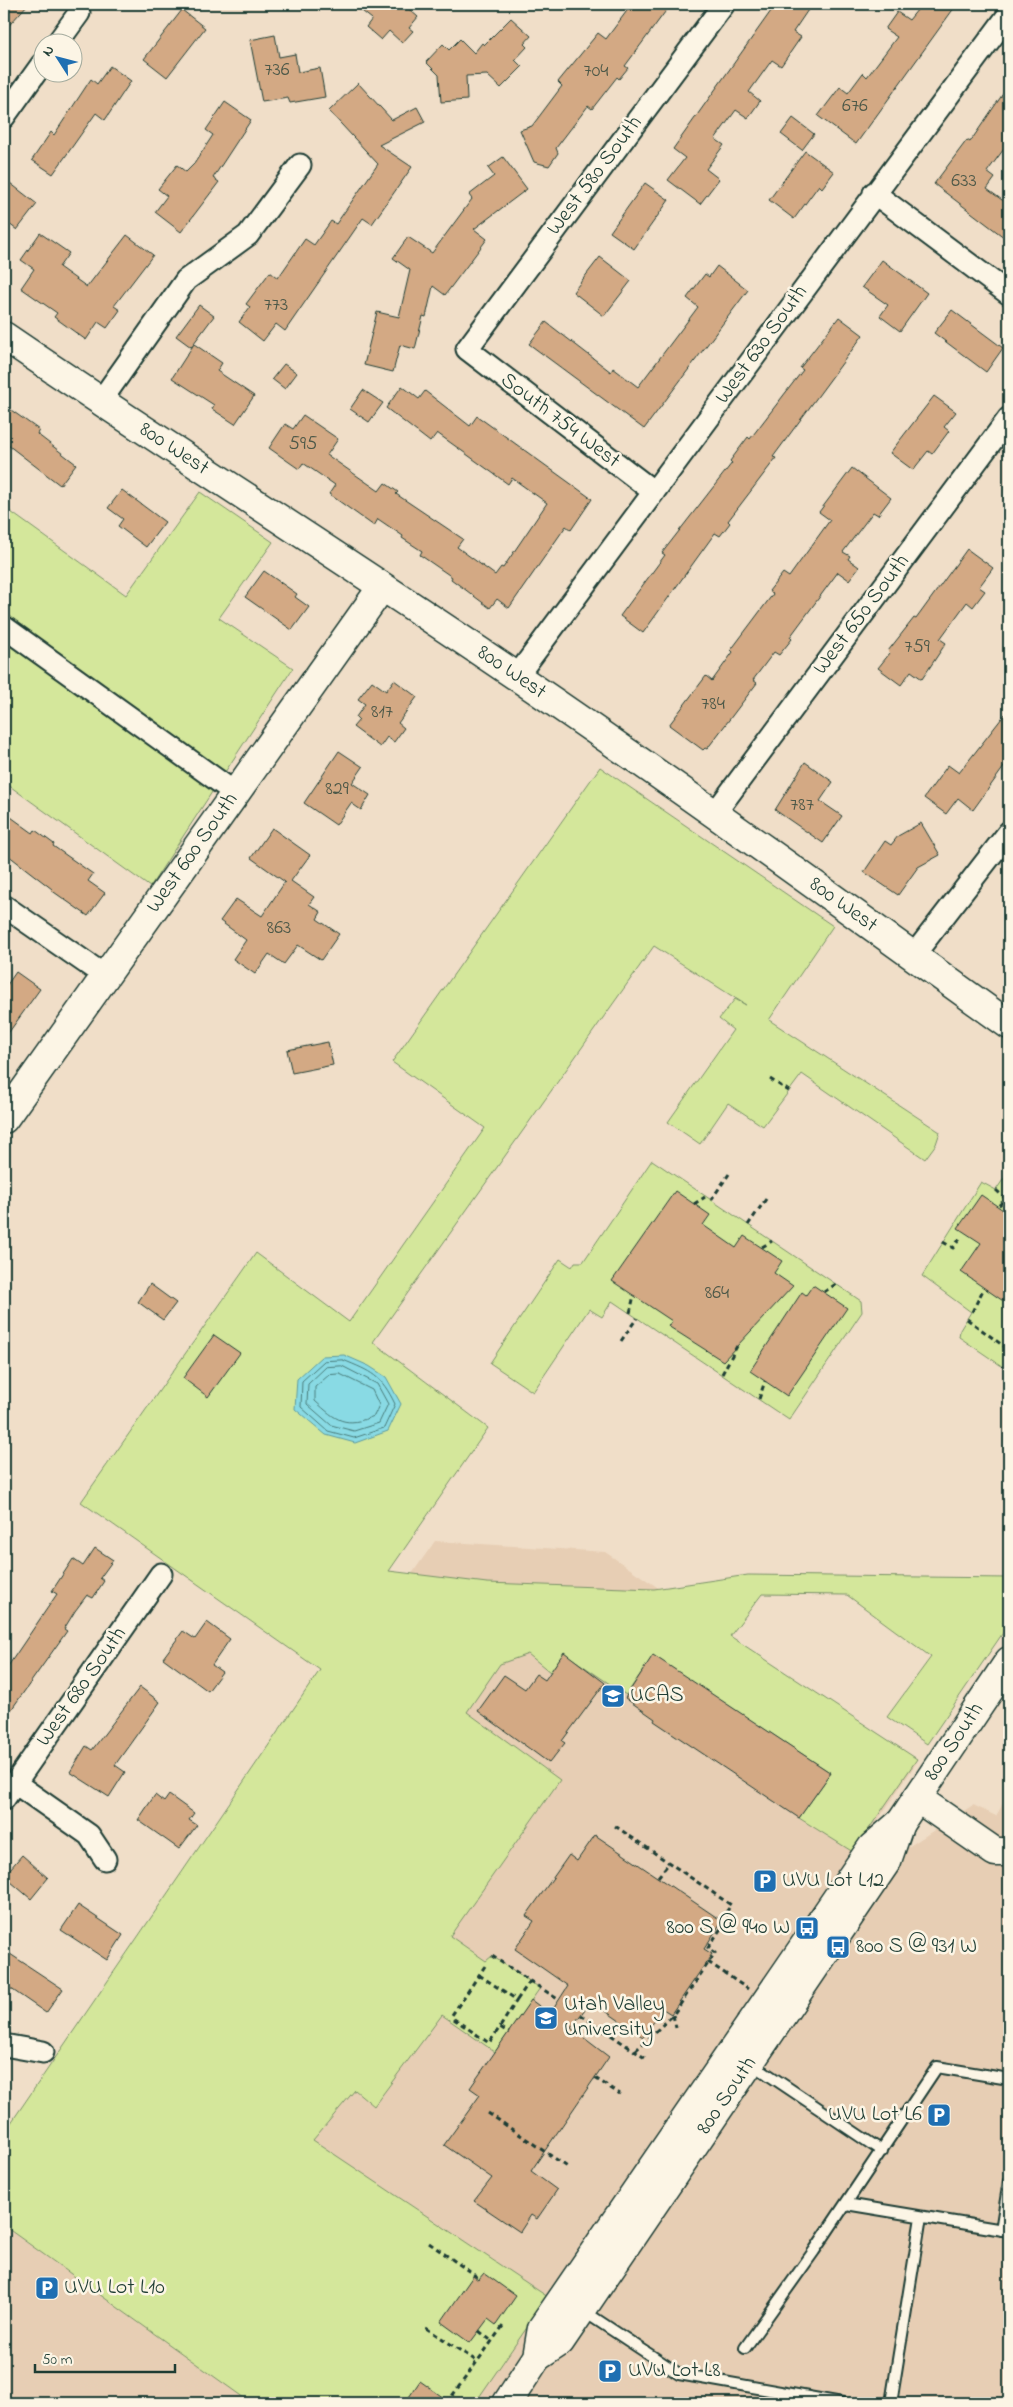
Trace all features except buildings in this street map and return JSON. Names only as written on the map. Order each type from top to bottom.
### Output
[{"type":"street","name":"West 580 South","points":[[467,349],[724,4]]},
{"type":"street","points":[[65,32],[79,13]]},
{"type":"street","name":"West 630 South","points":[[516,676],[1009,14]]},
{"type":"street","points":[[4,117],[32,78]]},
{"type":"street","points":[[100,402],[186,280],[248,235],[300,165]]},
{"type":"street","points":[[874,193],[1009,294]]},
{"type":"street","name":"800 West","points":[[4,336],[100,402],[516,676],[715,813],[1009,1025]]},
{"type":"street","name":"South 754 West","points":[[467,349],[654,492]]},
{"type":"street","name":"West 650 South","points":[[715,813],[1009,418]]},
{"type":"street","name":"West 600 South","points":[[4,1119],[382,587]]},
{"type":"street","points":[[4,627],[235,793]]},
{"type":"street","points":[[914,956],[1009,832]]},
{"type":"street","points":[[4,906],[105,976]]},
{"type":"street","name":"West 680 South","points":[[9,1791],[161,1574]]},
{"type":"street","name":"800 South","points":[[507,2403],[537,2357],[542,2328],[772,1997],[872,1848],[900,1822],[1009,1661]]},
{"type":"street","points":[[9,1791],[89,1835],[105,1859]]},
{"type":"street","points":[[917,1798],[995,1852],[1009,1852]]},
{"type":"street","name":"800 South","points":[[537,2357],[560,2342],[750,2062],[772,1997]]},
{"type":"street","points":[[4,2045],[43,2052]]},
{"type":"street","points":[[582,2310],[579,2301],[580,2293],[603,2258],[600,2245]]},
{"type":"lane","points":[[750,2062],[882,2151]]},
{"type":"lane","points":[[744,2348],[846,2204],[937,2067],[1009,2079]]},
{"type":"lane","points":[[846,2204],[1005,2230],[1009,2181]]},
{"type":"lane","points":[[891,2403],[921,2217]]},
{"type":"lane","points":[[582,2310],[679,2374],[842,2403]]},
{"type":"path","points":[[770,1079],[789,1091]]},
{"type":"path","points":[[711,1200],[729,1174]]},
{"type":"path","points":[[996,1190],[1006,1199],[998,1206]]},
{"type":"path","points":[[694,1204],[705,1197]]},
{"type":"path","points":[[748,1225],[766,1199]]},
{"type":"path","points":[[943,1242],[954,1248],[962,1236]]},
{"type":"path","points":[[762,1247],[772,1241]]},
{"type":"path","points":[[824,1292],[836,1284]]},
{"type":"path","points":[[972,1312],[984,1288]]},
{"type":"path","points":[[630,1313],[634,1295]]},
{"type":"path","points":[[621,1341],[638,1318]]},
{"type":"path","points":[[967,1319],[1009,1350]]},
{"type":"path","points":[[722,1374],[737,1346]]},
{"type":"path","points":[[759,1399],[765,1381]]},
{"type":"path","points":[[615,1826],[731,1905],[725,1914],[729,1916],[708,1948],[715,1953],[677,2007],[673,2016],[635,2051]]},
{"type":"path","points":[[658,1878],[668,1863]]},
{"type":"path","points":[[492,1956],[559,2000]]},
{"type":"path","points":[[708,1962],[772,1997]]},
{"type":"path","points":[[485,1966],[452,2015],[454,2019],[488,2042],[530,1981]]},
{"type":"path","points":[[479,1975],[517,2000]]},
{"type":"path","points":[[581,2015],[648,2060]]},
{"type":"path","points":[[673,2016],[676,2028]]},
{"type":"path","points":[[500,2027],[509,2033]]},
{"type":"path","points":[[595,2078],[620,2094]]},
{"type":"path","points":[[488,2113],[569,2168]]},
{"type":"path","points":[[429,2243],[480,2278]]},
{"type":"path","points":[[447,2403],[503,2326]]},
{"type":"path","points":[[426,2328],[478,2362]]},
{"type":"path","points":[[479,2331],[493,2342]]},
{"type":"shaded area","name":"Utah Valley University","points":[[435,1541],[605,1552],[917,1762],[823,1902],[973,1805],[996,1816],[1005,1800],[1009,1805],[1009,2403],[4,2403],[4,2133],[319,1673],[352,1659]]},
{"type":"green space","points":[[200,492],[273,542],[219,618],[293,668],[150,887],[4,782],[4,507],[126,595]]},
{"type":"green space","points":[[600,767],[833,926],[769,1020],[940,1132],[936,1144],[925,1159],[802,1074],[763,1126],[728,1103],[700,1144],[668,1122],[733,1030],[719,1019],[735,999],[746,1005],[654,946],[373,1342],[488,1428],[389,1571],[487,1583],[654,1589],[748,1575],[1009,1578],[1009,1624],[927,1744],[887,1717],[931,1657],[847,1595],[762,1594],[730,1636],[917,1759],[853,1852],[799,1818],[831,1773],[653,1656],[626,1695],[564,1653],[550,1672],[528,1654],[500,1664],[467,1712],[560,1780],[450,1936],[486,1961],[492,1956],[540,1988],[495,2052],[442,2015],[374,2106],[355,2090],[313,2140],[548,2297],[475,2403],[251,2403],[4,2226],[4,2133],[320,1670],[81,1502],[256,1253],[349,1322],[485,1128],[392,1062]]},
{"type":"green space","points":[[652,1160],[861,1301],[862,1312],[789,1420],[612,1301],[602,1317],[589,1309],[533,1392],[490,1363],[560,1259],[572,1267],[575,1262],[583,1262]]},
{"type":"green space","points":[[1009,1171],[1009,1371],[959,1337],[960,1330],[971,1312],[922,1276],[981,1182],[996,1190]]},
{"type":"water","points":[[344,1355],[369,1366],[386,1377],[401,1404],[388,1431],[355,1443],[326,1435],[295,1409],[297,1379],[322,1356]]},
{"type":"place","name":"UCAS","points":[[613,1696]]},
{"type":"place","name":"UVU Lot L12","points":[[765,1881]]},
{"type":"place","name":"800 S @ 940 W","points":[[807,1928]]},
{"type":"place","name":"800 S @ 931 W","points":[[838,1947]]},
{"type":"place","name":"Utah Valley University","points":[[546,2018]]},
{"type":"place","name":"UVU Lot L6","points":[[939,2115]]},
{"type":"place","name":"UVU Lot L10","points":[[47,2288]]},
{"type":"place","name":"UVU Lot L8","points":[[610,2371]]}]
